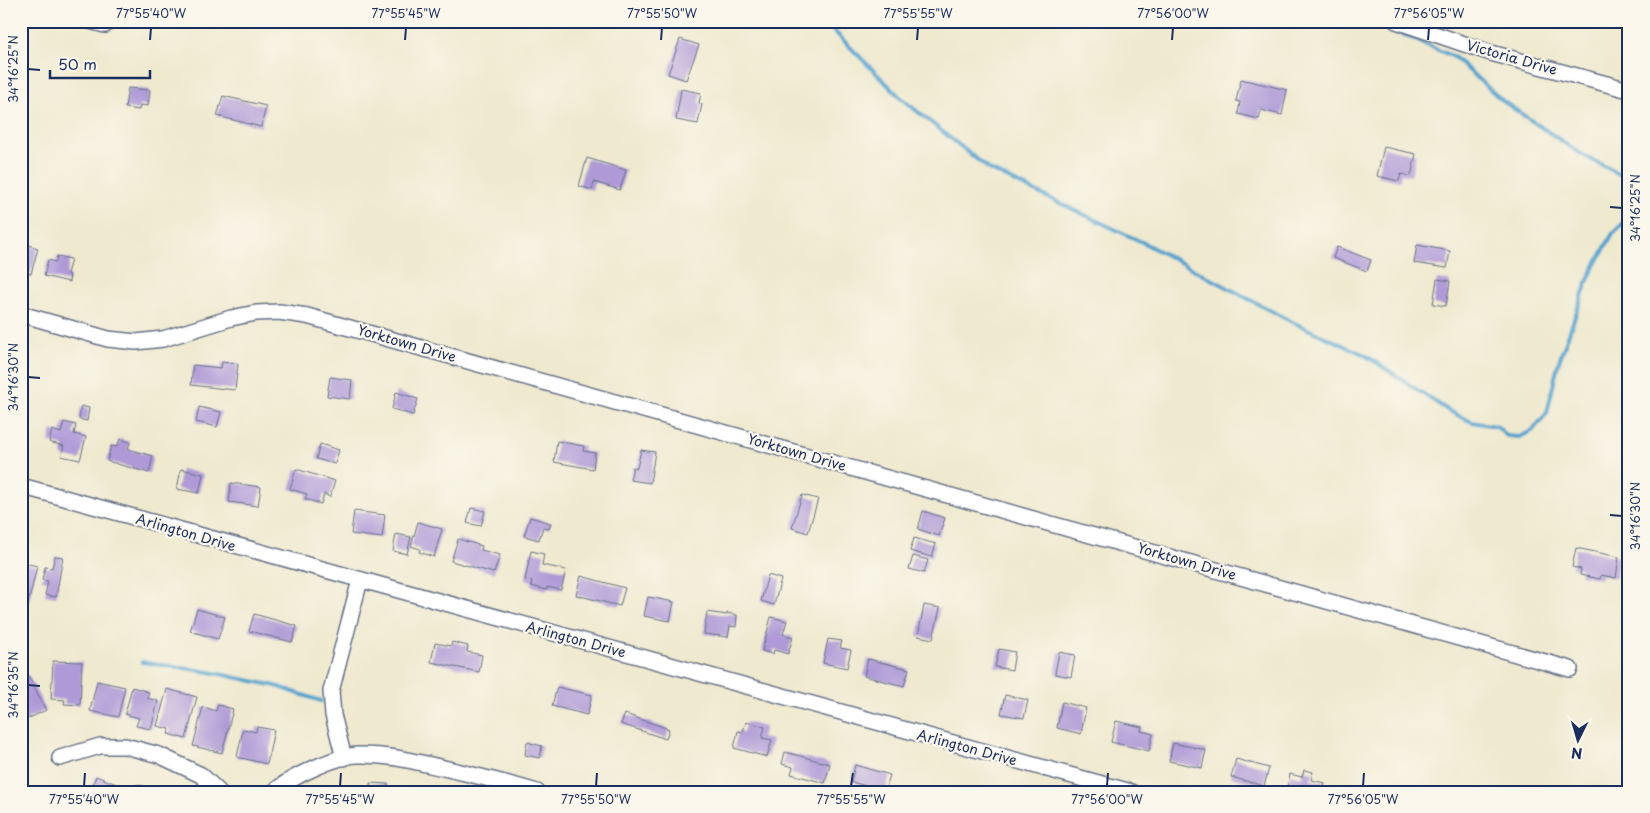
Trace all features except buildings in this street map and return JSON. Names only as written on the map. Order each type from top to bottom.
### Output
[{"type":"street","name":"Victoria Drive","points":[[1396,21],[1491,52],[1629,90]]},
{"type":"street","name":"Yorktown Drive","points":[[21,314],[108,339],[136,342],[162,339],[231,318],[256,313],[279,312],[307,316],[1570,669]]},
{"type":"street","name":"Arlington Drive","points":[[21,486],[1131,792]]},
{"type":"street","points":[[344,758],[333,716],[331,691],[360,580]]},
{"type":"street","points":[[60,758],[100,746],[125,746],[159,755],[201,775],[219,792]]},
{"type":"street","points":[[274,792],[281,785],[322,764],[355,755],[389,755],[537,792]]},
{"type":"waterway","points":[[820,21],[827,24],[902,99],[990,170],[1142,242],[1290,321],[1365,355],[1449,411],[1472,422],[1496,426],[1507,436],[1519,437],[1532,431],[1547,413],[1558,364],[1589,277],[1613,233],[1629,218]]},
{"type":"waterway","points":[[1397,32],[1454,57],[1504,102],[1581,154],[1629,179]]},
{"type":"waterway","points":[[142,662],[210,672],[276,686],[321,701]]}]
